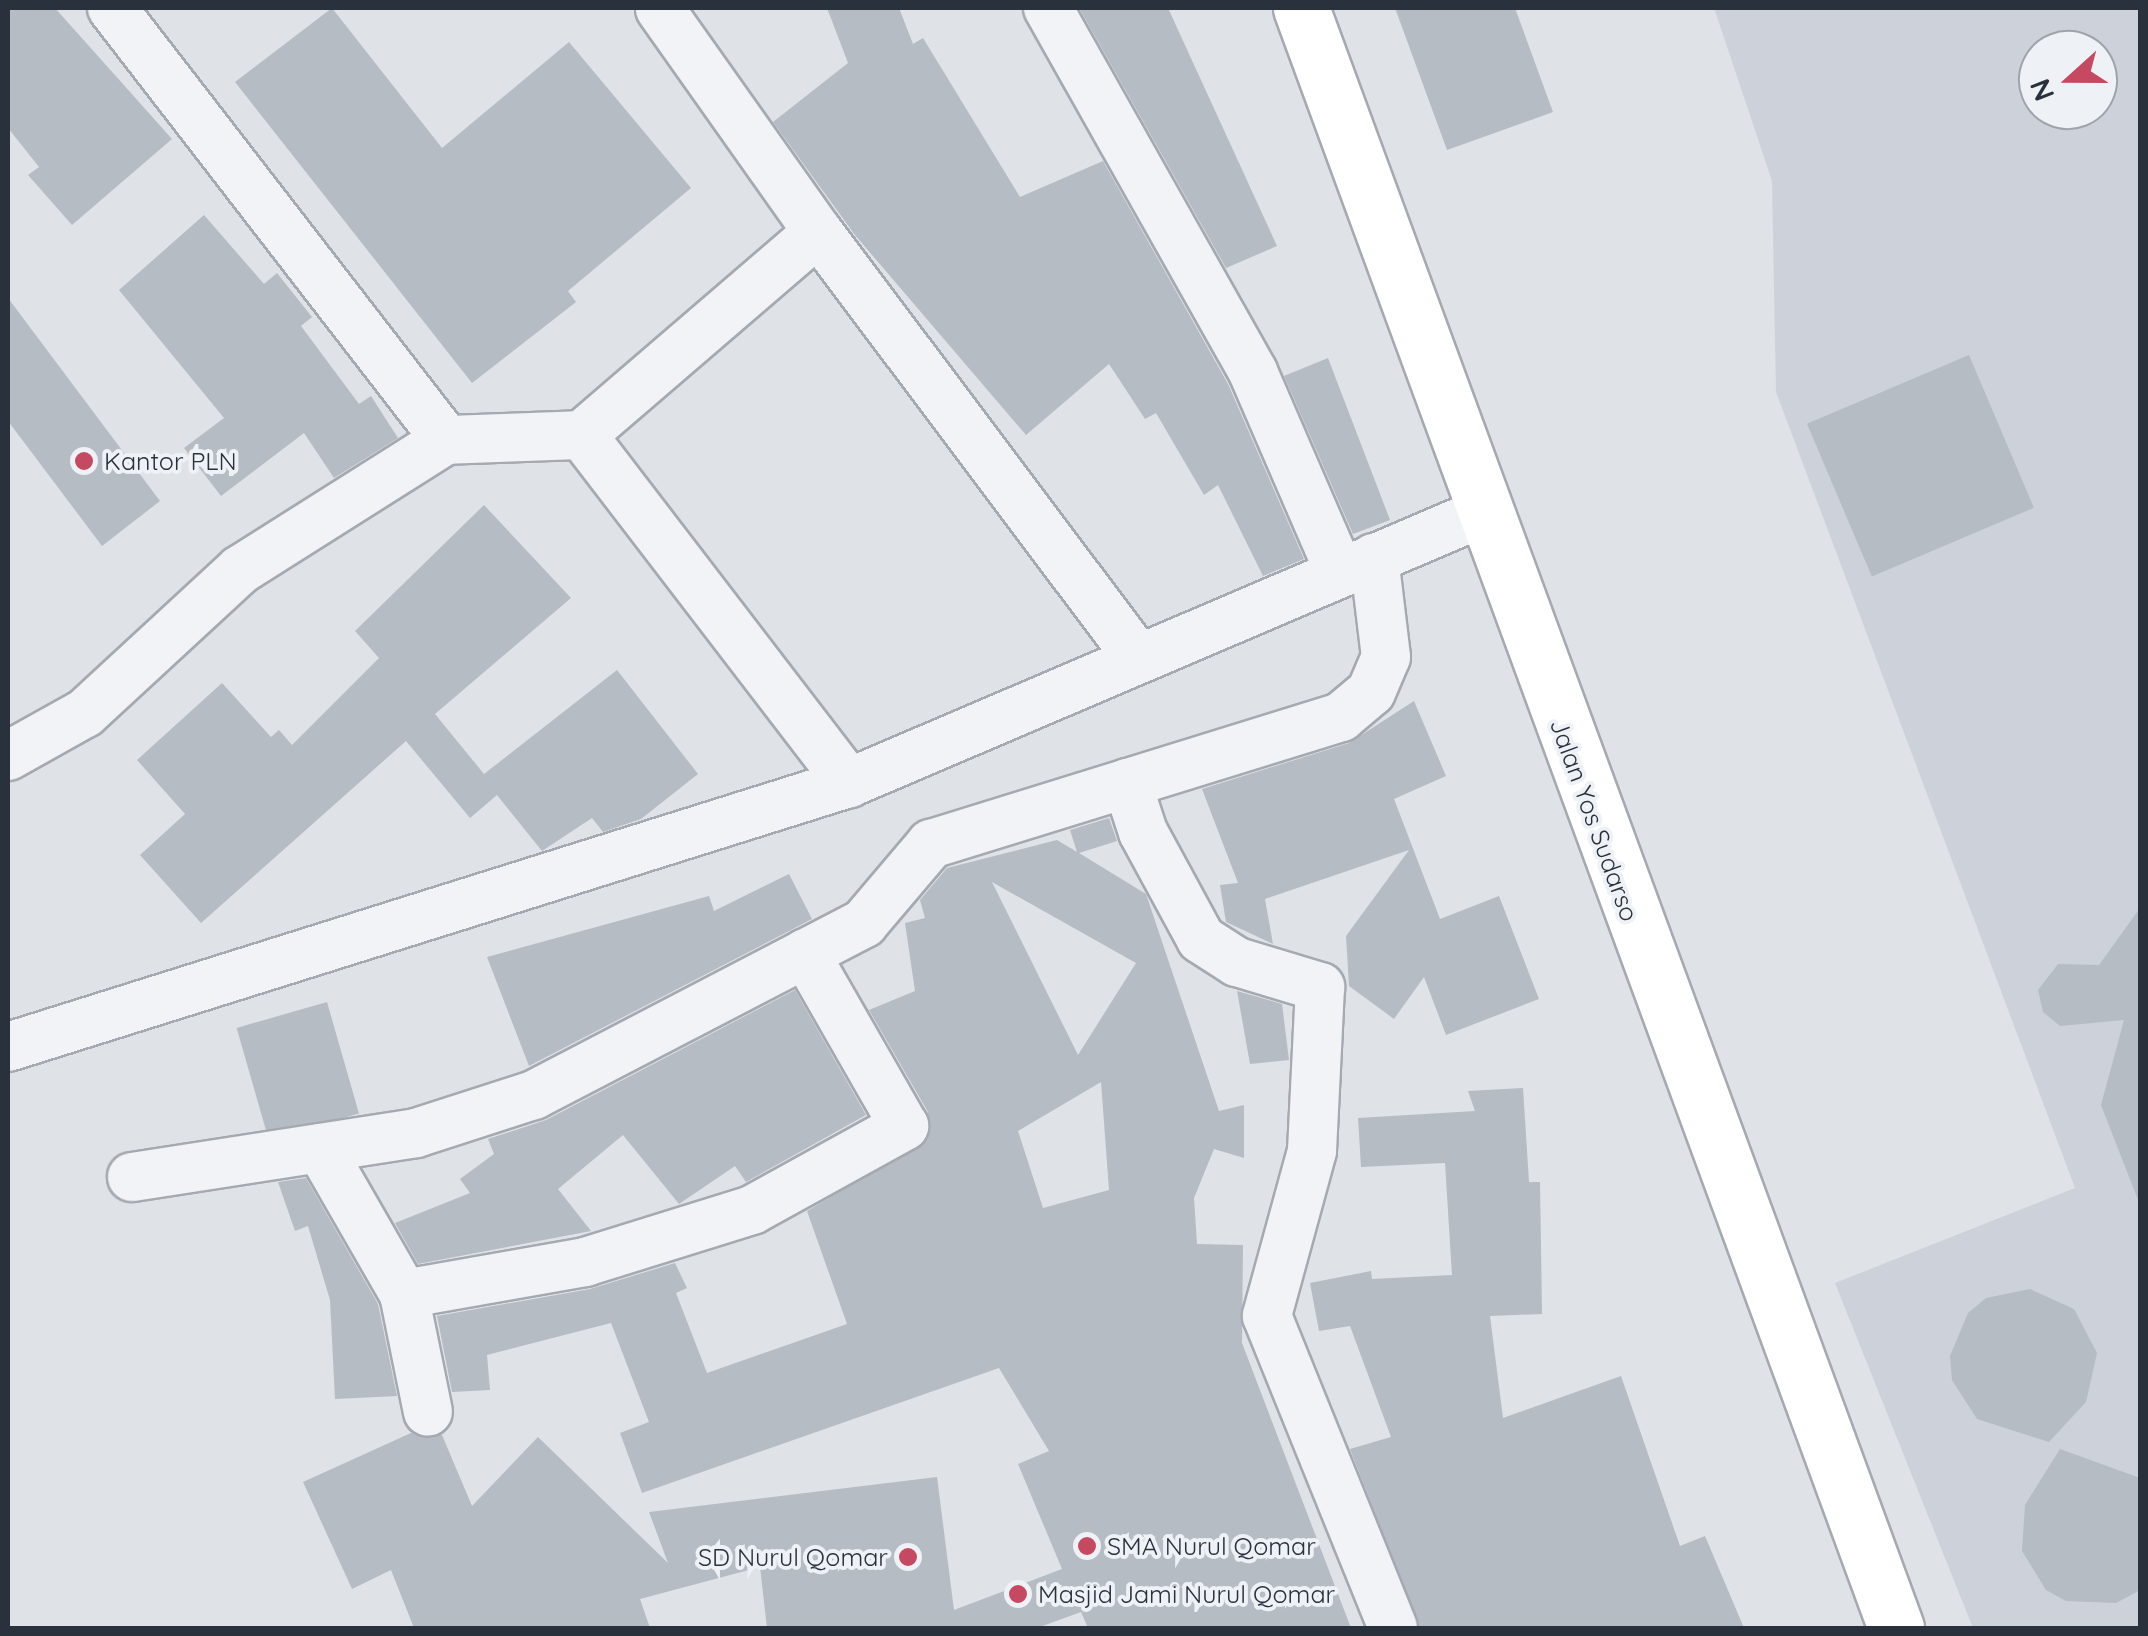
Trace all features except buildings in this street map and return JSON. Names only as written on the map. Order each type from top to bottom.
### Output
[{"type":"highway","name":"Jalan Yos Sudarso","points":[[1300,8],[1480,514],[1896,1628]]},
{"type":"street","points":[[112,8],[446,440]]},
{"type":"street","points":[[132,1177],[416,1132],[534,1095],[864,923],[931,844],[1359,706],[1386,658],[1357,564],[1048,8]]},
{"type":"street","points":[[660,9],[818,232],[1134,654]]},
{"type":"street","points":[[8,756],[85,713],[240,570],[446,440],[582,434],[818,232]]},
{"type":"street","points":[[582,434],[850,782]]},
{"type":"street","points":[[8,1047],[850,782],[1134,654],[1480,514]]},
{"type":"street","points":[[1128,783],[1142,832],[1201,939],[1237,962],[1320,988],[1312,1151],[1267,1316],[1393,1628]]},
{"type":"street","points":[[404,1294],[570,1266],[752,1210],[904,1126],[805,953]]},
{"type":"street","points":[[320,1148],[404,1294],[428,1412]]},
{"type":"shaded area","points":[[1714,8],[2140,8],[2140,1628],[1973,1628],[1835,1283],[2075,1188],[1776,392],[1772,181]]},
{"type":"place","name":"Kantor PLN","points":[[84,461]]},
{"type":"place","name":"SMA Nurul Qomar","points":[[1087,1546]]},
{"type":"place","name":"SD Nurul Qomar","points":[[908,1557]]},
{"type":"place","name":"Masjid Jami Nurul Qomar","points":[[1018,1594]]}]
